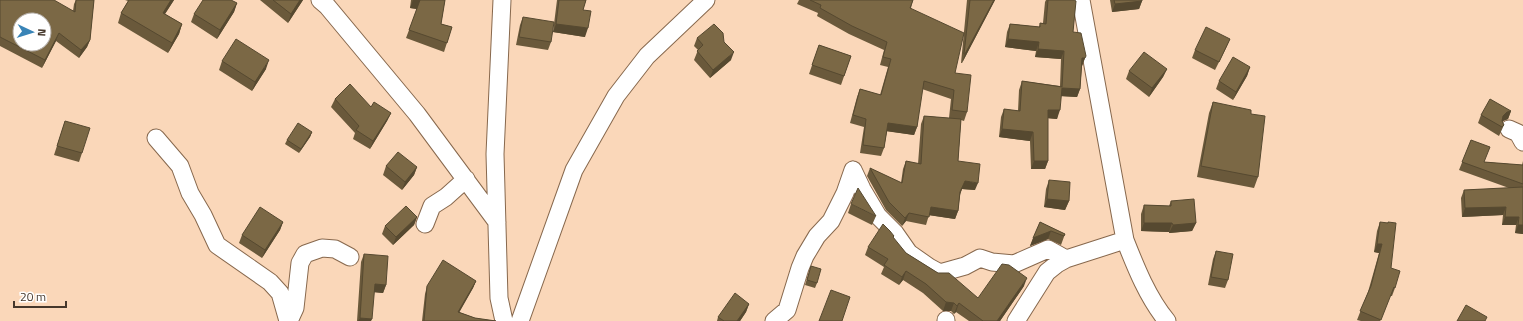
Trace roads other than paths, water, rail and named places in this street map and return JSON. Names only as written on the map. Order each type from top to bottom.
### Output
[{"type":"street","points":[[320,0],[327,6],[417,114],[497,222]]},
{"type":"street","points":[[502,0],[495,154],[499,298],[504,321]]},
{"type":"street","points":[[520,321],[574,170],[616,96],[647,56],[706,0]]},
{"type":"street","points":[[1081,0],[1126,240],[1134,263],[1158,310],[1167,321]]},
{"type":"street","points":[[1509,129],[1518,133],[1523,142]]},
{"type":"street","points":[[156,138],[180,166],[190,192],[203,215],[216,245],[270,282],[280,293],[288,321]]},
{"type":"street","points":[[774,321],[787,310],[802,262],[817,236],[831,221],[845,193],[853,170],[878,216],[895,233],[909,253],[940,273],[965,266],[980,258],[992,262],[1014,264],[1048,249],[1066,259]]},
{"type":"street","points":[[425,224],[432,206],[446,197],[466,180]]},
{"type":"street","points":[[1016,321],[1047,272],[1057,264],[1066,259],[1126,240]]},
{"type":"street","points":[[288,321],[295,308],[300,263],[305,254],[322,248],[335,249],[350,257]]}]
